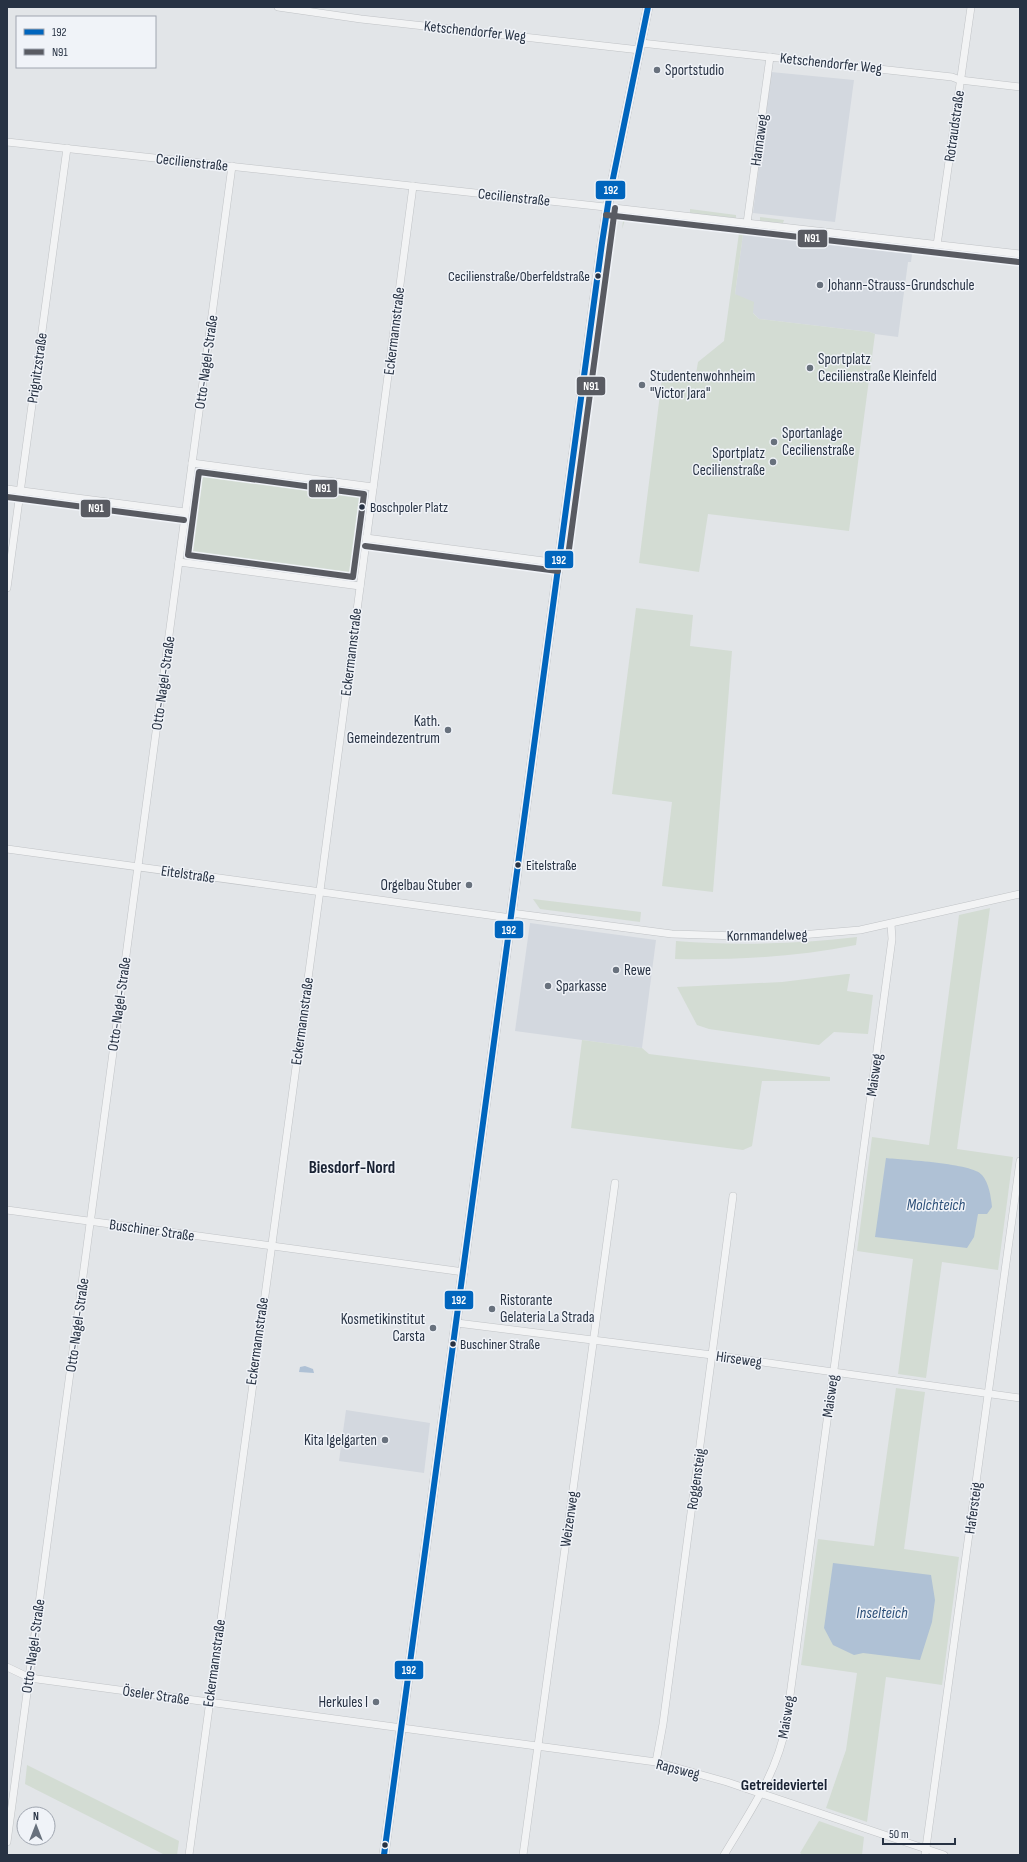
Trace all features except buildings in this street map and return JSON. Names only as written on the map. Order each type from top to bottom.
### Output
[{"type":"street","name":"Ketschendorfer Weg","points":[[278,7],[312,9],[368,19],[640,46],[770,57],[952,77],[960,80],[1020,87]]},
{"type":"street","points":[[384,1855],[607,207],[648,7]]},
{"type":"street","name":"Rotraudstraße","points":[[937,245],[971,7]]},
{"type":"street","name":"Hannaweg","points":[[747,223],[770,57]]},
{"type":"street","name":"Cecilienstraße","points":[[7,142],[607,207],[1020,254]]},
{"type":"street","name":"Prignitzstraße","points":[[7,588],[66,148]]},
{"type":"street","name":"Otto-Nagel-Straße","points":[[7,1842],[232,166]]},
{"type":"street","name":"Eckermannstraße","points":[[189,1855],[270,1246],[320,892],[413,186]]},
{"type":"street","points":[[192,463],[373,487]]},
{"type":"street","points":[[7,489],[185,512]]},
{"type":"street","points":[[366,538],[559,563]]},
{"type":"street","points":[[179,562],[360,586]]},
{"type":"street","name":"Eitelstraße","points":[[7,850],[320,892],[511,915]]},
{"type":"street","name":"Kornmandelweg","points":[[511,915],[657,933],[703,936],[805,935],[860,930],[1020,894]]},
{"type":"street","name":"Maisweg","points":[[724,1855],[761,1794],[780,1753],[786,1725],[892,939],[891,924]]},
{"type":"street","name":"Hafersteig","points":[[926,1852],[1020,1161]]},
{"type":"street","name":"Weizenweg","points":[[522,1855],[615,1183]]},
{"type":"street","name":"Roggensteig","points":[[656,1762],[664,1716],[733,1196]]},
{"type":"street","name":"Buschiner Straße","points":[[7,1210],[464,1272]]},
{"type":"street","name":"Hirseweg","points":[[457,1323],[712,1355],[1020,1398]]},
{"type":"street","name":"Öseler Straße","points":[[7,1667],[28,1677],[402,1728]]},
{"type":"street","name":"Rapsweg","points":[[402,1728],[656,1762],[761,1794],[926,1852],[944,1855]]},
{"type":"shaded area","points":[[771,72],[854,80],[835,222],[753,213]]},
{"type":"shaded area","points":[[690,209],[736,215],[736,218],[690,213]]},
{"type":"shaded area","points":[[628,217],[723,227],[724,231],[625,220],[622,229],[623,221]]},
{"type":"shaded area","points":[[760,217],[784,220],[783,223],[760,221]]},
{"type":"shaded area","points":[[611,225],[616,226],[613,246],[609,235]]},
{"type":"shaded area","points":[[759,229],[798,233],[792,236],[760,233]]},
{"type":"shaded area","name":"Sportanlage Cecilienstraße","points":[[739,233],[743,234],[735,294],[754,302],[753,313],[759,319],[870,332],[875,334],[849,531],[708,514],[699,572],[639,563],[663,370],[696,374],[698,362],[724,341]]},
{"type":"shaded area","name":"Johann-Strauss-Grundschule","points":[[743,234],[912,254],[911,262],[908,262],[898,337],[870,332],[759,319],[735,294]]},
{"type":"shaded area","points":[[799,236],[911,249],[912,254],[795,239]]},
{"type":"shaded area","points":[[923,251],[977,257],[982,262],[921,255]]},
{"type":"shaded area","points":[[1001,259],[1020,261],[1020,265],[998,262]]},
{"type":"shaded area","name":"Boschpoler Platz","points":[[206,471],[359,492],[361,494],[349,577],[347,579],[194,558],[191,553],[202,476]]},
{"type":"shaded area","points":[[636,608],[693,615],[690,646],[732,651],[713,892],[662,886],[672,802],[612,794]]},
{"type":"shaded area","points":[[533,899],[641,912],[640,922],[540,909]]},
{"type":"shaded area","points":[[990,908],[957,1149],[1013,1157],[998,1270],[942,1262],[926,1378],[898,1374],[913,1259],[857,1251],[872,1137],[929,1145],[959,915]]},
{"type":"shaded area","points":[[530,923],[656,940],[642,1048],[515,1031]]},
{"type":"shaded area","points":[[857,937],[856,945],[788,955],[721,959],[675,959],[676,941],[699,943],[766,944]]},
{"type":"shaded area","points":[[850,974],[847,991],[873,995],[868,1034],[834,1032],[819,1045],[709,1029],[697,1025],[677,987],[782,982]]},
{"type":"shaded area","points":[[582,1040],[642,1048],[649,1054],[830,1077],[830,1081],[762,1081],[752,1146],[743,1150],[571,1128]]},
{"type":"shaded area","points":[[896,1388],[925,1392],[904,1549],[959,1557],[942,1685],[886,1677],[867,1822],[826,1808],[846,1750],[857,1673],[801,1665],[818,1539],[874,1546]]},
{"type":"shaded area","name":"Kita Igelgarten","points":[[346,1410],[430,1423],[424,1473],[339,1461]]},
{"type":"shaded area","points":[[27,1765],[179,1841],[177,1855],[165,1855],[25,1784]]},
{"type":"shaded area","points":[[819,1821],[864,1837],[862,1855],[803,1855],[800,1853]]},
{"type":"water","name":"Molchteich","points":[[886,1158],[952,1165],[976,1171],[982,1175],[988,1186],[992,1207],[987,1214],[978,1214],[974,1237],[967,1248],[875,1237]]},
{"type":"water","points":[[305,1366],[313,1369],[314,1373],[299,1372],[300,1367]]},
{"type":"water","name":"Inselteich","points":[[833,1563],[931,1575],[935,1600],[932,1622],[920,1660],[863,1653],[854,1655],[833,1645],[824,1628]]},
{"type":"transit line","name":"192","points":[[384,1855],[602,243],[609,198],[648,7]]},
{"type":"transit line","name":"N91","points":[[567,564],[615,208]]},
{"type":"transit line","name":"N91","points":[[606,215],[1019,262]]},
{"type":"transit line","name":"N91","points":[[199,472],[364,494],[353,577],[188,555],[199,472]]},
{"type":"transit line","name":"N91","points":[[7,497],[184,520]]},
{"type":"transit line","name":"N91","points":[[365,546],[558,571]]},
{"type":"place","name":"Sportstudio","points":[[657,70]]},
{"type":"place","name":"Cecilienstraße/Oberfeldstraße","points":[[598,276]]},
{"type":"place","name":"Johann-Strauss-Grundschule","points":[[820,285]]},
{"type":"place","name":"Sportplatz Cecilienstraße Kleinfeld","points":[[810,368]]},
{"type":"place","name":"Studentenwohnheim \"Victor Jara\"","points":[[642,385]]},
{"type":"place","name":"Sportanlage Cecilienstraße","points":[[774,442]]},
{"type":"place","name":"Sportplatz Cecilienstraße","points":[[773,462]]},
{"type":"place","name":"Boschpoler Platz","points":[[362,507]]},
{"type":"place","name":"Kath. Gemeindezentrum","points":[[448,730]]},
{"type":"place","name":"Eitelstraße","points":[[518,865]]},
{"type":"place","name":"Orgelbau Stuber","points":[[469,885]]},
{"type":"place","name":"Rewe","points":[[616,970]]},
{"type":"place","name":"Sparkasse","points":[[548,986]]},
{"type":"place","name":"Ristorante Gelateria La Strada","points":[[492,1309]]},
{"type":"place","name":"Kosmetikinstitut Carsta","points":[[433,1328]]},
{"type":"place","name":"Buschiner Straße","points":[[453,1344]]},
{"type":"place","name":"Kita Igelgarten","points":[[385,1440]]},
{"type":"place","name":"Herkules I","points":[[376,1702]]},
{"type":"district","name":"Biesdorf-Nord","points":[[352,1167]]},
{"type":"district","name":"Getreideviertel","points":[[784,1784]]}]
